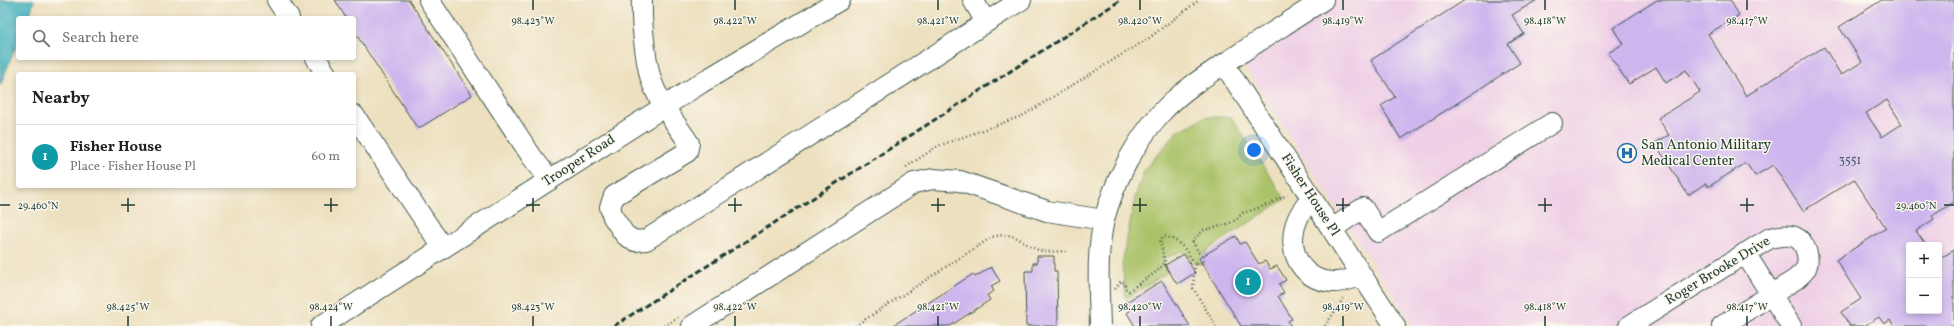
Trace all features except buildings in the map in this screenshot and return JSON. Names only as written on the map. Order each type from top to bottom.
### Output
[{"type":"street","points":[[277,0],[288,16]]},
{"type":"street","points":[[429,0],[532,157],[550,180]]},
{"type":"street","points":[[642,0],[641,16],[650,77],[664,107],[689,143],[687,152],[614,196],[610,208],[613,217],[625,235],[635,241],[646,240],[1021,0]]},
{"type":"street","name":"Trooper Road","points":[[321,326],[664,107],[840,0]]},
{"type":"street","points":[[973,0],[986,22]]},
{"type":"street","points":[[1100,326],[1099,273],[1104,220],[1124,170],[1144,135],[1161,113],[1180,95],[1224,64],[1323,0]]},
{"type":"street","points":[[317,60],[325,72]]},
{"type":"street","name":"Fisher House Pl","points":[[1224,64],[1395,326]]},
{"type":"street","points":[[356,118],[443,248]]},
{"type":"street","points":[[1332,229],[1363,208],[1378,232],[1552,123]]},
{"type":"street","points":[[692,326],[914,183],[933,179],[960,181],[1047,211],[1104,220]]},
{"type":"street","points":[[1312,198],[1298,218],[1292,238],[1297,260],[1312,277],[1333,283],[1362,276]]},
{"type":"street","name":"Roger Brooke Drive","points":[[1629,326],[1770,238],[1784,235],[1802,242],[1808,261],[1805,271],[1771,295],[1722,326]]},
{"type":"street","points":[[1745,254],[1790,326]]},
{"type":"path","points":[[1195,264],[1203,263],[1204,255],[1198,252],[1193,242],[1204,230],[1228,224],[1236,220],[1243,213],[1267,205],[1286,195]]},
{"type":"path","points":[[855,326],[992,237],[1006,234],[1018,237],[1039,251],[1066,251]]},
{"type":"path","points":[[1114,290],[1121,281],[1125,283],[1125,288],[1130,291],[1144,279],[1156,273],[1165,263],[1160,240],[1164,236],[1175,238],[1185,248],[1195,264],[1193,288],[1216,326]]},
{"type":"path","points":[[1325,326],[1343,299]]},
{"type":"shaded area","name":"San Antonio Military Medical Center","points":[[1338,0],[1954,0],[1954,326],[1413,326],[1242,62]]},
{"type":"green space","points":[[1205,117],[1231,117],[1285,199],[1206,251],[1203,263],[1195,264],[1182,251],[1164,259],[1166,273],[1126,299],[1122,264],[1135,197],[1144,170],[1177,132]]},
{"type":"water","points":[[0,0],[34,0],[30,16],[16,16],[16,46],[0,86]]},
{"type":"railway","points":[[614,326],[1121,0]]},
{"type":"place","name":"San Antonio Military Medical Center","points":[[1627,153]]},
{"type":"place","name":"Fisher House","points":[[1248,282]]}]
